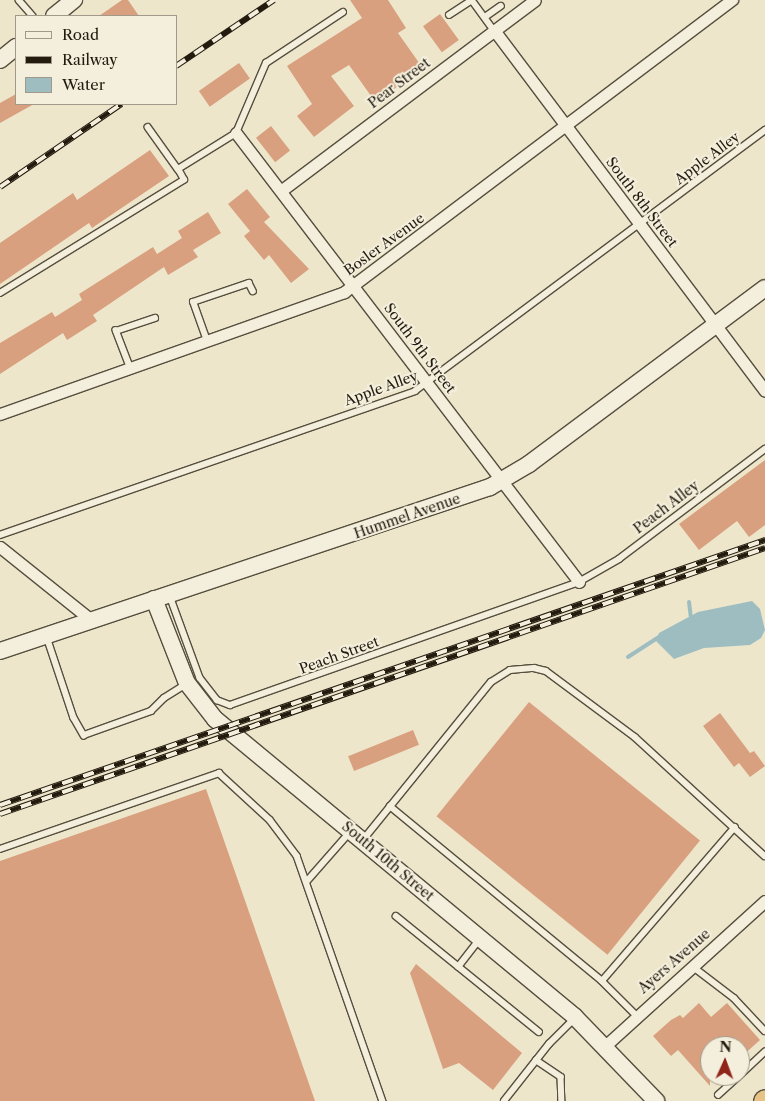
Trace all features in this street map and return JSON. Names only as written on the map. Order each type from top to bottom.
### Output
[{"type":"main road","points":[[55,15],[74,0]]},
{"type":"main road","points":[[0,60],[15,48]]},
{"type":"main road","name":"Hummel Avenue","points":[[0,651],[464,497],[501,481],[765,288]]},
{"type":"main road","name":"South 10th Street","points":[[162,597],[187,683],[215,719],[575,1017],[656,1101]]},
{"type":"street","name":"Pear Street","points":[[282,190],[535,0]]},
{"type":"street","name":"Bosler Avenue","points":[[0,414],[344,292],[732,0]]},
{"type":"street","name":"South 8th Street","points":[[494,30],[765,392]]},
{"type":"street","name":"South 9th Street","points":[[236,133],[282,190],[579,582]]},
{"type":"street","points":[[0,547],[91,620]]},
{"type":"street","name":"Ayers Avenue","points":[[605,1046],[636,1015],[765,901]]},
{"type":"lane","points":[[19,0],[32,15]]},
{"type":"lane","points":[[449,15],[472,0],[494,30]]},
{"type":"lane","points":[[485,17],[501,6]]},
{"type":"lane","points":[[178,169],[236,133],[266,63],[343,12]]},
{"type":"lane","points":[[0,293],[184,180],[148,127]]},
{"type":"lane","name":"Apple Alley","points":[[0,535],[415,392],[765,130]]},
{"type":"lane","points":[[206,341],[193,302],[249,282],[253,291]]},
{"type":"lane","points":[[130,368],[116,332],[155,318]]},
{"type":"lane","name":"Peach Alley","points":[[579,582],[619,559],[765,449]]},
{"type":"lane","name":"Peach Street","points":[[162,597],[200,678],[217,700],[230,705],[579,582]]},
{"type":"lane","points":[[46,635],[74,718],[84,735],[151,711],[164,698],[187,683]]},
{"type":"lane","points":[[307,881],[390,806],[492,682],[510,670],[534,668],[546,671],[634,737],[765,856]]},
{"type":"lane","points":[[0,849],[219,773],[287,840],[307,881],[383,1101]]},
{"type":"lane","points":[[390,806],[602,981],[636,1015]]},
{"type":"lane","points":[[602,981],[735,827]]},
{"type":"lane","points":[[396,916],[539,1032]]},
{"type":"lane","points":[[458,967],[480,938]]},
{"type":"lane","points":[[692,966],[734,998],[765,1031]]},
{"type":"lane","points":[[504,1101],[536,1060],[575,1017]]},
{"type":"lane","points":[[750,1065],[765,1052]]},
{"type":"lane","points":[[536,1060],[561,1077],[562,1101]]},
{"type":"lane","points":[[718,1095],[727,1086]]},
{"type":"water","points":[[752,601],[760,609],[765,630],[761,638],[750,645],[704,648],[674,659],[656,641],[659,633],[698,612]]},
{"type":"building","points":[[122,0],[128,0],[138,15],[100,15]]},
{"type":"building","points":[[350,0],[388,0],[406,28],[398,33],[422,67],[376,103],[349,65],[331,76],[354,106],[314,137],[297,116],[312,104],[287,66],[362,18]]},
{"type":"building","points":[[440,14],[459,40],[442,52],[423,26]]},
{"type":"building","points":[[239,63],[250,79],[210,107],[199,91]]},
{"type":"building","points":[[15,95],[15,105],[32,105],[0,123],[0,103]]},
{"type":"building","points":[[271,126],[290,150],[275,162],[256,138]]},
{"type":"building","points":[[150,150],[169,176],[92,228],[89,223],[0,284],[0,243],[73,193],[77,200]]},
{"type":"building","points":[[247,189],[270,217],[264,222],[309,269],[291,283],[269,255],[264,260],[244,236],[250,231],[228,204]]},
{"type":"building","points":[[208,212],[221,233],[193,250],[198,257],[168,275],[164,267],[93,315],[97,321],[67,340],[63,333],[0,374],[0,343],[52,312],[55,317],[82,300],[79,294],[153,247],[157,254],[182,238],[178,231]]},
{"type":"building","points":[[765,460],[765,525],[749,537],[737,521],[699,550],[679,524]]},
{"type":"building","points":[[529,702],[700,840],[607,955],[436,816]]},
{"type":"building","points":[[720,713],[750,753],[754,751],[765,766],[750,777],[739,763],[734,767],[703,726]]},
{"type":"building","points":[[413,730],[419,745],[354,771],[348,756]]},
{"type":"building","points":[[206,789],[315,1101],[0,1101],[0,861]]},
{"type":"building","points":[[416,964],[522,1053],[493,1090],[459,1063],[443,1069],[410,973]]},
{"type":"building","points":[[699,1003],[711,1017],[727,1003],[760,1040],[750,1049],[750,1036],[700,1036],[700,1075],[678,1050],[671,1056],[653,1036],[671,1020],[680,1015],[683,1018]]},
{"type":"waterway","points":[[689,602],[691,619]]},
{"type":"waterway","points":[[628,657],[662,635]]},
{"type":"railway","points":[[178,65],[274,0]]},
{"type":"railway","points":[[0,187],[120,105]]},
{"type":"railway","points":[[0,805],[765,540]]},
{"type":"railway","points":[[0,814],[765,548]]}]
